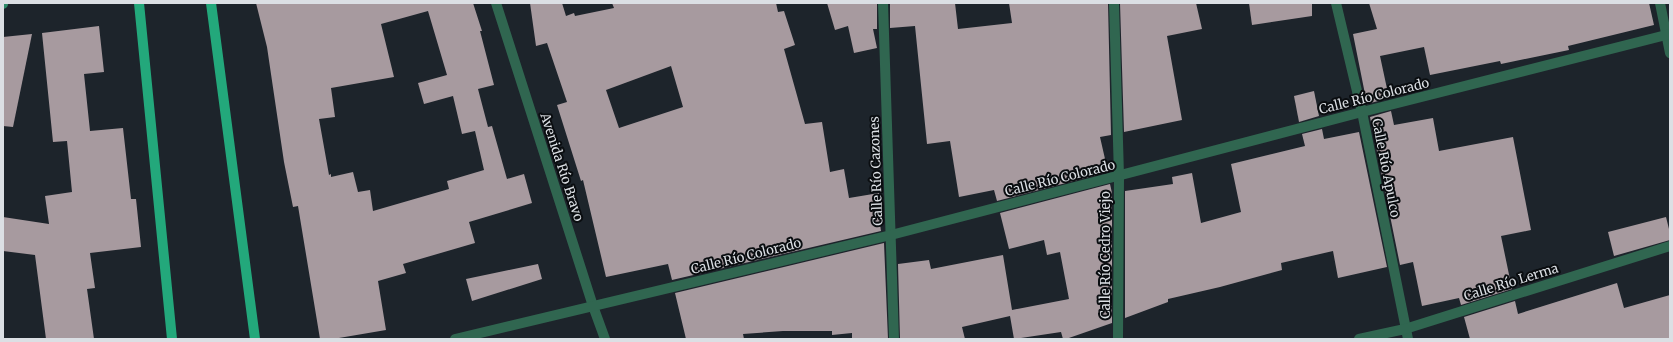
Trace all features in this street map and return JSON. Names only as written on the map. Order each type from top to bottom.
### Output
[{"type":"main road","points":[[139,3],[172,339]]},
{"type":"main road","points":[[211,3],[255,339]]},
{"type":"street","name":"Avenida Río Bravo","points":[[496,3],[593,306],[605,339]]},
{"type":"street","name":"Calle Río Cazones","points":[[883,3],[894,339]]},
{"type":"street","name":"Calle Río Cedro Viejo","points":[[1114,3],[1119,176],[1118,339]]},
{"type":"street","name":"Calle Río Apulco","points":[[1336,3],[1362,112],[1408,339]]},
{"type":"street","points":[[1660,3],[1668,35],[1670,53]]},
{"type":"street","name":"Calle Río Colorado","points":[[455,339],[891,234],[1362,112],[1668,35]]},
{"type":"street","name":"Calle Río Lerma","points":[[1359,339],[1405,329],[1670,246]]},
{"type":"building","points":[[256,3],[473,3],[482,31],[480,31],[494,85],[478,89],[488,127],[492,126],[507,179],[524,174],[532,203],[469,222],[475,243],[403,264],[406,273],[378,281],[386,330],[333,339],[320,339],[298,206],[293,207],[284,162],[267,47]],"holes":[[[428,11],[447,75],[418,83],[424,104],[453,96],[462,134],[475,131],[484,170],[447,181],[449,189],[373,211],[370,190],[358,192],[353,172],[331,177],[331,174],[329,175],[319,119],[335,117],[331,88],[394,77],[381,24]]]},
{"type":"building","points":[[530,3],[562,3],[566,16],[574,13],[575,16],[614,8],[612,3],[776,3],[778,12],[784,11],[795,45],[784,49],[805,124],[822,122],[830,172],[844,169],[849,198],[879,193],[883,216],[879,217],[881,231],[672,280],[668,264],[606,277],[583,180],[581,181],[557,105],[567,102],[547,43],[536,46]],"holes":[[[671,66],[683,107],[619,128],[606,90]]]},
{"type":"building","points":[[827,3],[877,3],[877,29],[873,29],[877,48],[854,53],[848,26],[835,30]]},
{"type":"building","points":[[890,3],[955,3],[958,29],[1012,23],[1009,3],[1108,3],[1111,135],[1100,137],[1108,172],[997,201],[994,190],[959,197],[950,141],[927,144],[915,26],[890,28]]},
{"type":"building","points":[[1120,3],[1196,3],[1202,29],[1167,36],[1182,120],[1124,132]]},
{"type":"building","points":[[1249,3],[1312,3],[1312,16],[1252,25]]},
{"type":"building","points":[[1369,3],[1649,3],[1654,25],[1568,46],[1569,50],[1501,64],[1500,61],[1430,75],[1424,47],[1380,56],[1389,98],[1367,104],[1353,34],[1377,29]]},
{"type":"building","points":[[99,26],[104,72],[84,74],[90,131],[123,128],[131,199],[136,199],[141,247],[90,253],[95,288],[87,289],[94,339],[46,339],[35,255],[3,251],[3,217],[49,224],[45,196],[72,192],[67,141],[53,142],[42,33]]},
{"type":"building","points":[[32,34],[13,127],[3,126],[3,37]]},
{"type":"building","points":[[1314,91],[1319,116],[1299,122],[1294,96]]},
{"type":"building","points":[[1391,111],[1394,125],[1433,118],[1439,151],[1513,137],[1531,230],[1501,236],[1512,289],[1461,305],[1459,298],[1422,306],[1413,262],[1400,265],[1370,117]]},
{"type":"building","points":[[1322,129],[1324,139],[1359,132],[1387,267],[1338,278],[1333,251],[1281,263],[1282,270],[1168,299],[1168,302],[1125,318],[1125,191],[1173,184],[1172,177],[1192,173],[1201,223],[1241,212],[1231,164],[1305,146],[1302,134]]},
{"type":"building","points":[[1110,184],[1112,193],[1112,323],[1066,339],[1063,339],[1061,332],[1014,339],[1010,316],[962,327],[965,339],[900,339],[898,264],[929,260],[931,269],[1003,255],[1012,310],[1069,299],[1060,252],[1047,255],[1044,240],[1009,249],[1000,213]]},
{"type":"building","points":[[1666,217],[1670,240],[1614,256],[1608,232]]},
{"type":"building","points":[[884,243],[888,339],[852,339],[852,333],[832,335],[832,331],[783,331],[743,334],[744,339],[686,339],[675,293]]},
{"type":"building","points":[[538,264],[542,279],[472,301],[466,279]]},
{"type":"building","points":[[1617,283],[1624,308],[1670,295],[1670,339],[1470,339],[1464,317],[1515,301],[1518,314]]}]
